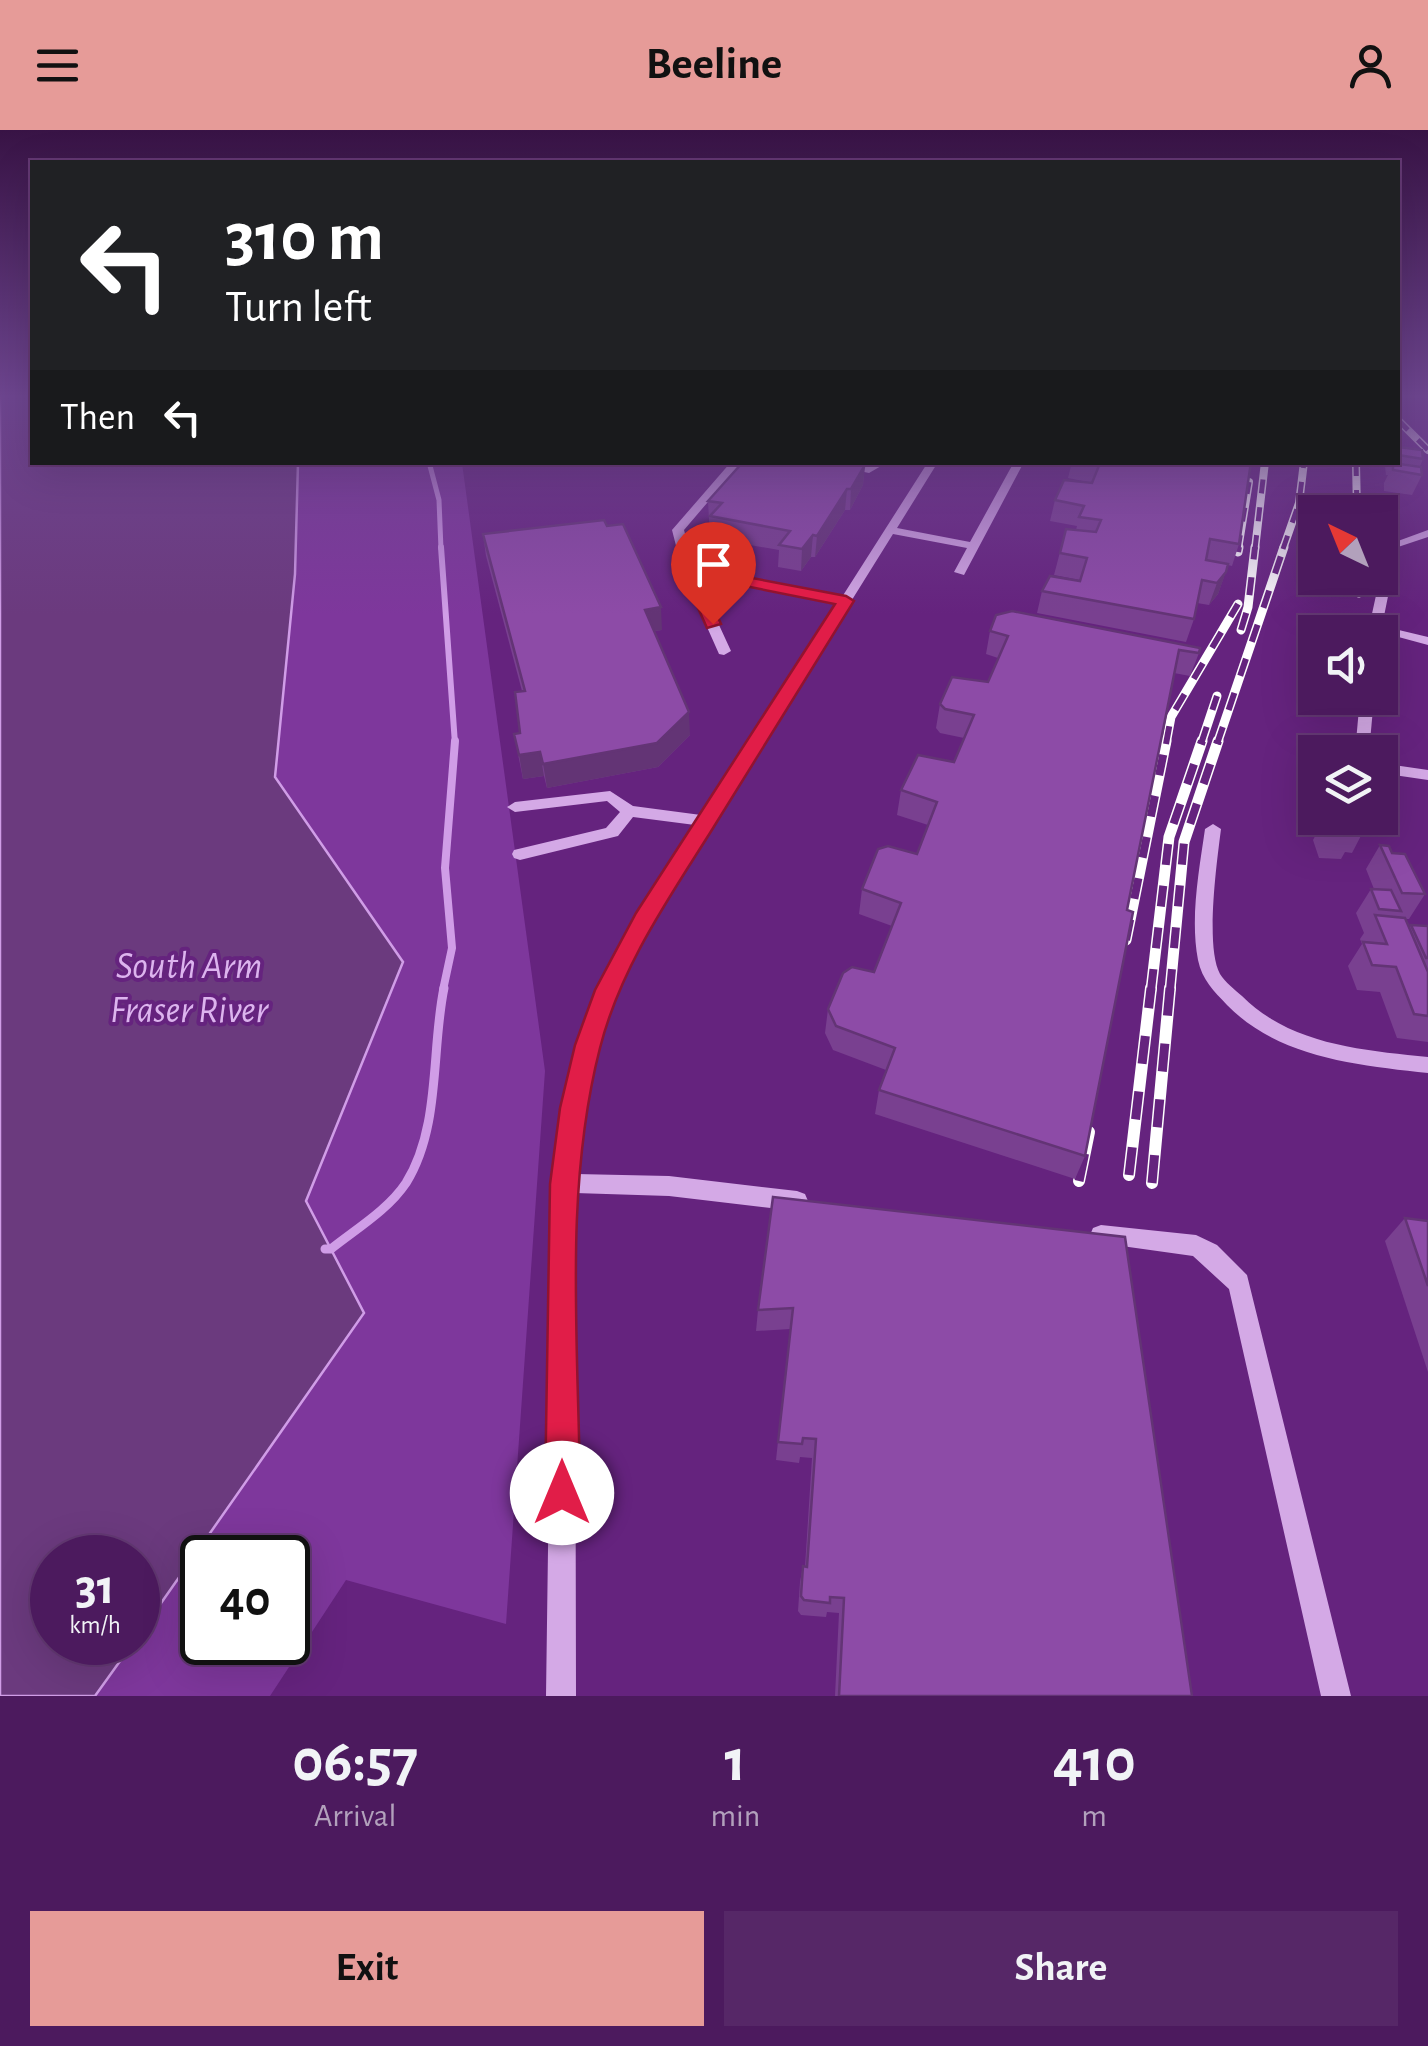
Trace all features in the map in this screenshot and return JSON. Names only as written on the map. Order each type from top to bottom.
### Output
[{"type":"street","points":[[724,650],[689,570],[678,530],[732,468]]},
{"type":"street","points":[[561,1696],[564,1184],[573,1108],[607,990],[644,919],[929,468]]},
{"type":"street","points":[[960,572],[1016,468]]},
{"type":"street","points":[[891,530],[974,546]]},
{"type":"street","points":[[1377,615],[1393,545],[1428,533]]},
{"type":"street","points":[[689,570],[846,601]]},
{"type":"street","points":[[1398,635],[1428,641]]},
{"type":"street","points":[[1398,771],[1428,775]]},
{"type":"street","points":[[515,807],[610,796],[629,811],[706,821]]},
{"type":"street","points":[[520,854],[612,832],[629,811]]},
{"type":"street","points":[[1213,829],[1205,894],[1210,973],[1241,1010],[1281,1036],[1348,1056],[1428,1065]]},
{"type":"street","points":[[564,1184],[669,1186],[825,1204]]},
{"type":"street","points":[[1078,1232],[1196,1246],[1209,1253],[1239,1283],[1336,1696]]},
{"type":"shaded area","points":[[273,468],[463,468],[545,1071],[506,1624],[346,1580],[310,1635],[310,1535],[180,1535],[180,1665],[290,1665],[270,1696],[0,1696],[0,1302]]},
{"type":"water","name":"South Arm Fraser River","points":[[0,468],[298,468],[295,574],[275,777],[403,962],[306,1201],[364,1313],[209,1535],[180,1535],[180,1576],[160,1605],[160,1535],[30,1535],[30,1665],[117,1665],[95,1696],[0,1696]]},
{"type":"building","points":[[738,468],[863,468],[817,536],[813,535],[802,549],[779,545],[790,531],[710,516],[722,503],[708,501]]},
{"type":"building","points":[[1098,468],[1250,468],[1239,544],[1210,539],[1206,560],[1228,564],[1217,583],[1202,580],[1194,619],[1042,591],[1050,576],[1080,581],[1087,558],[1060,553],[1066,529],[1096,532],[1101,520],[1079,517],[1084,506],[1055,500],[1064,480],[1092,483]]},
{"type":"building","points":[[1421,468],[1422,475],[1393,470]]},
{"type":"building","points":[[604,520],[607,526],[623,524],[661,607],[645,610],[689,712],[657,743],[543,764],[540,752],[519,755],[514,734],[520,733],[515,692],[525,691],[483,534]]},
{"type":"building","points":[[1012,611],[1200,648],[1199,653],[1179,650],[1127,910],[1133,912],[1085,1156],[879,1090],[895,1048],[836,1026],[828,1009],[843,973],[852,967],[874,972],[901,903],[862,889],[878,849],[888,846],[917,854],[937,802],[901,790],[918,755],[954,762],[974,715],[945,709],[940,704],[952,677],[988,682],[1008,636],[990,631],[996,615]]},
{"type":"building","points":[[1380,845],[1389,846],[1392,853],[1405,854],[1425,894],[1402,893]]},
{"type":"building","points":[[1371,889],[1391,890],[1401,911],[1379,909]]},
{"type":"building","points":[[1375,915],[1405,918],[1428,972],[1428,1016],[1414,1014],[1396,967],[1372,965],[1363,942],[1387,944]]},
{"type":"building","points":[[1411,925],[1428,926],[1428,958],[1426,958]]},
{"type":"building","points":[[773,1197],[1125,1237],[1192,1696],[839,1696],[844,1598],[830,1597],[830,1603],[804,1600],[801,1596],[803,1566],[807,1567],[816,1439],[803,1438],[802,1444],[778,1442],[793,1308],[758,1310]]},
{"type":"building","points":[[1405,1218],[1428,1221],[1428,1286]]},
{"type":"waterway","points":[[431,468],[439,500],[441,549]]},
{"type":"waterway","points":[[441,547],[455,742]]},
{"type":"waterway","points":[[443,990],[452,948],[445,868],[455,742]]},
{"type":"waterway","points":[[325,1249],[331,1249],[390,1202],[417,1161],[430,1113],[444,988]]},
{"type":"railway","points":[[1255,549],[1264,468]]},
{"type":"railway","points":[[1283,549],[1299,503],[1303,468]]},
{"type":"railway","points":[[1356,468],[1357,495]]},
{"type":"railway","points":[[1238,549],[1249,482]]},
{"type":"railway","points":[[1238,552],[1239,547]]},
{"type":"railway","points":[[1241,630],[1248,607],[1255,547]]},
{"type":"railway","points":[[1217,744],[1284,547]]},
{"type":"railway","points":[[1166,744],[1171,717],[1238,604]]},
{"type":"railway","points":[[1202,741],[1217,696]]},
{"type":"railway","points":[[1126,940],[1166,741]]},
{"type":"railway","points":[[1151,990],[1169,837],[1202,741]]},
{"type":"railway","points":[[1170,990],[1184,842],[1218,741]]},
{"type":"railway","points":[[1129,1175],[1151,988]]},
{"type":"railway","points":[[1152,1183],[1170,988]]},
{"type":"railway","points":[[1079,1181],[1089,1132]]},
{"type":"route","points":[[562,1493],[564,1184],[573,1108],[588,1045],[607,990],[644,919],[846,601],[689,570],[713,624]]}]
